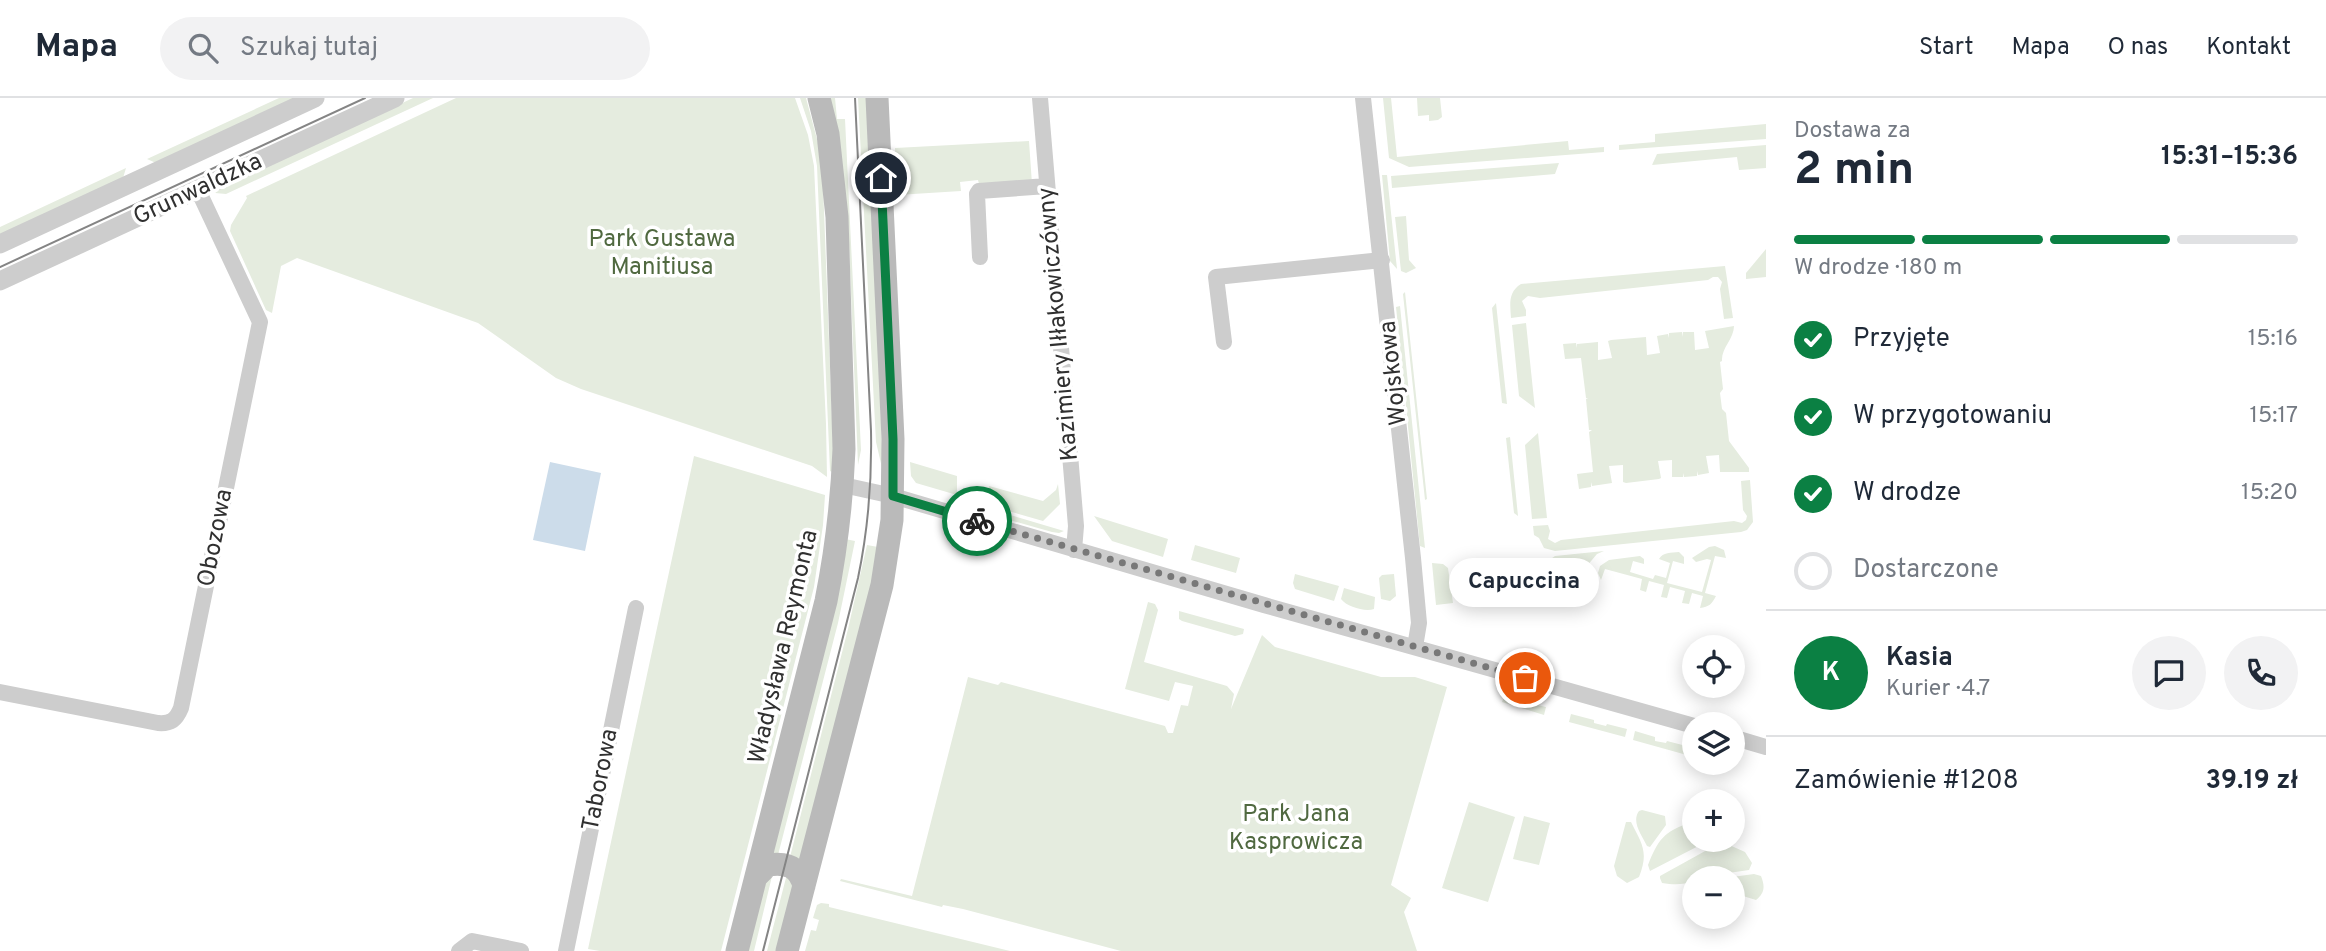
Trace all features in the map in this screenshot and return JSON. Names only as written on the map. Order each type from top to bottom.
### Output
[{"type":"main road","name":"Władysława Reymonta","points":[[737,951],[826,601],[834,562],[843,485],[837,217],[828,134],[819,98]]},
{"type":"main road","points":[[787,951],[881,585],[892,520],[893,439],[877,98]]},
{"type":"main road","points":[[757,876],[768,865],[785,864],[797,871],[804,886]]},
{"type":"street","name":"Grunwaldzka","points":[[0,244],[315,98]]},
{"type":"street","name":"Grunwaldzka","points":[[0,281],[395,98]]},
{"type":"street","name":"Kazimiery Iłłakowiczówny","points":[[1040,98],[1076,526],[1074,550]]},
{"type":"street","name":"Wojskowa","points":[[1363,98],[1419,623],[1415,647]]},
{"type":"street","points":[[980,257],[979,191],[1047,186]]},
{"type":"street","name":"Obozowa","points":[[0,692],[168,724],[177,718],[181,708],[260,322],[198,190]]},
{"type":"street","points":[[1224,342],[1216,277],[1382,260]]},
{"type":"street","points":[[843,485],[893,496],[1682,723]]},
{"type":"street","name":"Taborowa","points":[[566,951],[636,608]]},
{"type":"street","points":[[1745,741],[1766,747]]},
{"type":"street","points":[[459,951],[472,941],[521,951]]},
{"type":"green space","points":[[279,98],[295,98],[156,163],[147,159]]},
{"type":"green space","points":[[413,98],[433,98],[226,194],[215,193],[222,187]]},
{"type":"green space","name":"Park Gustawa Manitiusa","points":[[456,98],[795,98],[808,135],[814,166],[827,477],[812,466],[581,389],[556,378],[478,323],[297,258],[281,266],[272,313],[266,310],[230,231],[246,196]]},
{"type":"green space","points":[[800,98],[806,98],[822,158],[834,473],[830,471],[817,166],[811,131]]},
{"type":"green space","points":[[827,98],[835,98],[837,119],[845,119],[861,450],[858,465],[848,220]]},
{"type":"green space","points":[[858,98],[868,98],[883,472],[876,442]]},
{"type":"green space","points":[[1383,98],[1391,98],[1397,157],[1568,141],[1569,150],[1604,147],[1604,152],[1409,167],[1389,158]]},
{"type":"green space","points":[[1417,98],[1440,98],[1442,117],[1429,121],[1429,115],[1418,116]]},
{"type":"green space","points":[[1766,124],[1766,139],[1619,150],[1619,145],[1655,142],[1655,134]]},
{"type":"green space","points":[[1029,141],[1032,184],[979,184],[978,180],[960,182],[961,191],[897,195],[895,148]]},
{"type":"green space","points":[[1766,145],[1766,168],[1739,170],[1737,157],[1652,165],[1657,154]]},
{"type":"green space","points":[[1559,163],[1555,174],[1392,188],[1391,176]]},
{"type":"green space","points":[[126,168],[123,178],[0,235],[0,227]]},
{"type":"green space","points":[[1382,175],[1387,175],[1397,269],[1390,261]]},
{"type":"green space","points":[[1406,216],[1409,260],[1416,268],[1406,273],[1401,271],[1395,217]]},
{"type":"green space","points":[[1766,249],[1766,277],[1746,279],[1746,273]]},
{"type":"green space","points":[[1725,266],[1733,318],[1724,319],[1720,289],[1722,282],[1718,277],[1713,277],[1708,280],[1540,298],[1528,296],[1522,301],[1526,316],[1511,318],[1512,295],[1521,284]]},
{"type":"green space","points":[[1405,292],[1427,499],[1425,500],[1403,294]]},
{"type":"green space","points":[[1496,303],[1507,404],[1502,403],[1492,308]]},
{"type":"green space","points":[[1400,306],[1425,548],[1420,546],[1396,307]]},
{"type":"green space","points":[[1526,323],[1535,408],[1519,396],[1512,325]]},
{"type":"green space","points":[[1734,326],[1720,362],[1723,389],[1720,393],[1722,409],[1726,413],[1729,441],[1749,468],[1749,472],[1720,472],[1719,455],[1706,456],[1709,473],[1698,475],[1697,471],[1697,476],[1684,477],[1683,473],[1683,477],[1672,477],[1672,460],[1658,461],[1661,478],[1626,483],[1623,482],[1623,465],[1609,466],[1612,483],[1592,486],[1591,482],[1591,487],[1579,489],[1577,474],[1593,472],[1589,432],[1592,430],[1589,430],[1588,398],[1581,358],[1565,359],[1563,344],[1576,343],[1577,348],[1577,344],[1598,342],[1598,360],[1612,358],[1608,341],[1611,340],[1646,337],[1647,355],[1660,353],[1657,336],[1668,334],[1669,338],[1669,333],[1682,332],[1682,337],[1683,332],[1694,332],[1695,350],[1709,348],[1705,331]]},
{"type":"green space","points":[[1538,433],[1547,518],[1532,519],[1525,445]]},
{"type":"green space","points":[[1510,437],[1518,516],[1514,513],[1506,438]]},
{"type":"green space","points":[[694,456],[825,495],[814,587],[721,951],[588,949]]},
{"type":"green space","points":[[910,462],[957,476],[957,495],[916,483],[911,476]]},
{"type":"green space","points":[[1750,480],[1753,522],[1747,530],[1741,532],[1555,551],[1544,548],[1539,538],[1534,535],[1533,526],[1548,525],[1548,539],[1555,543],[1561,540],[1734,521],[1742,523],[1747,516],[1743,510],[1741,481]]},
{"type":"green space","points":[[1058,484],[1060,504],[1043,521],[984,504],[989,486],[1043,501],[1056,490]]},
{"type":"green space","points":[[1000,512],[1064,531],[1052,532],[999,517]]},
{"type":"green space","points":[[1094,516],[1168,539],[1163,557],[1112,541]]},
{"type":"green space","points":[[845,539],[855,541],[838,623],[778,855],[769,856]]},
{"type":"green space","points":[[867,545],[878,547],[875,573],[801,864],[790,857]]},
{"type":"green space","points":[[1195,545],[1240,558],[1236,573],[1191,560]]},
{"type":"green space","points":[[1715,546],[1724,550],[1726,558],[1715,556],[1705,593],[1716,596],[1710,605],[1703,608],[1700,608],[1703,596],[1692,593],[1689,604],[1682,603],[1685,591],[1670,587],[1667,598],[1661,597],[1664,585],[1649,581],[1646,592],[1640,590],[1642,579],[1605,569],[1601,580],[1598,573],[1600,566],[1609,560],[1640,556],[1644,559],[1644,564],[1633,561],[1630,572],[1653,579],[1655,575],[1666,578],[1670,563],[1659,559],[1665,554],[1679,552],[1684,557],[1684,564],[1673,561],[1667,583],[1702,592],[1711,560],[1696,562],[1692,558]]},
{"type":"green space","points":[[1604,551],[1597,554],[1581,573],[1545,563],[1555,556]]},
{"type":"green space","points":[[1432,563],[1443,564],[1448,568],[1453,603],[1436,605]]},
{"type":"green space","points":[[1295,574],[1339,586],[1334,601],[1295,589]]},
{"type":"green space","points":[[1394,574],[1396,596],[1390,601],[1381,599],[1379,578],[1382,575]]},
{"type":"green space","points":[[1344,588],[1375,597],[1374,609],[1361,609],[1344,602],[1341,599]]},
{"type":"green space","name":"Park Jana Kasprowicza","points":[[1148,602],[1155,604],[1158,610],[1144,662],[1227,686],[1234,694],[1231,709],[1262,635],[1275,647],[1381,677],[1415,677],[1447,687],[1391,885],[1411,898],[1404,912],[1417,951],[1121,951],[963,909],[942,907],[840,881],[841,879],[912,896],[968,677],[998,685],[1001,682],[1165,726],[1168,733],[1173,733],[1181,705],[1188,706],[1193,686],[1175,682],[1169,701],[1125,689]]},
{"type":"green space","points":[[1179,611],[1244,629],[1243,634],[1235,636],[1182,621],[1179,619]]},
{"type":"green space","points":[[1505,694],[1519,698],[1519,701],[1546,707],[1544,715],[1502,702]]},
{"type":"green space","points":[[1571,714],[1594,720],[1594,723],[1627,729],[1625,737],[1569,722]]},
{"type":"green space","points":[[1635,731],[1655,737],[1655,741],[1682,745],[1682,754],[1633,740]]},
{"type":"green space","points":[[1469,802],[1515,817],[1488,902],[1442,888]]},
{"type":"green space","points":[[1642,810],[1665,816],[1666,825],[1650,847],[1640,833],[1636,820]]},
{"type":"green space","points":[[1524,816],[1550,823],[1539,865],[1513,859]]},
{"type":"green space","points":[[1626,822],[1631,822],[1644,854],[1639,877],[1627,883],[1617,876],[1614,866]]},
{"type":"green space","points":[[1682,826],[1682,852],[1687,852],[1650,871],[1648,865],[1655,849],[1674,829]]},
{"type":"green space","points":[[1703,852],[1745,852],[1752,863],[1749,870],[1745,871],[1745,866],[1682,866],[1682,884],[1662,883],[1660,876]]},
{"type":"green space","points":[[773,872],[754,951],[745,951],[763,881]]},
{"type":"green space","points":[[787,874],[794,884],[778,951],[767,951]]},
{"type":"green space","points":[[1745,875],[1761,876],[1763,892],[1756,900],[1745,897]]},
{"type":"green space","points":[[821,903],[1010,951],[805,951],[811,930],[816,931],[819,920],[813,918],[817,905]]},
{"type":"water","points":[[550,462],[601,473],[585,551],[533,540]]},
{"type":"tram line","points":[[0,267],[365,98]]},
{"type":"tram line","points":[[763,951],[858,578],[867,524],[871,431],[855,98]]},
{"type":"way so far","points":[[977,521],[1525,678]]},
{"type":"place","name":"Capuccina","points":[[1525,678]]},
{"type":"route","points":[[881,178],[893,439],[893,496],[977,521]]}]
